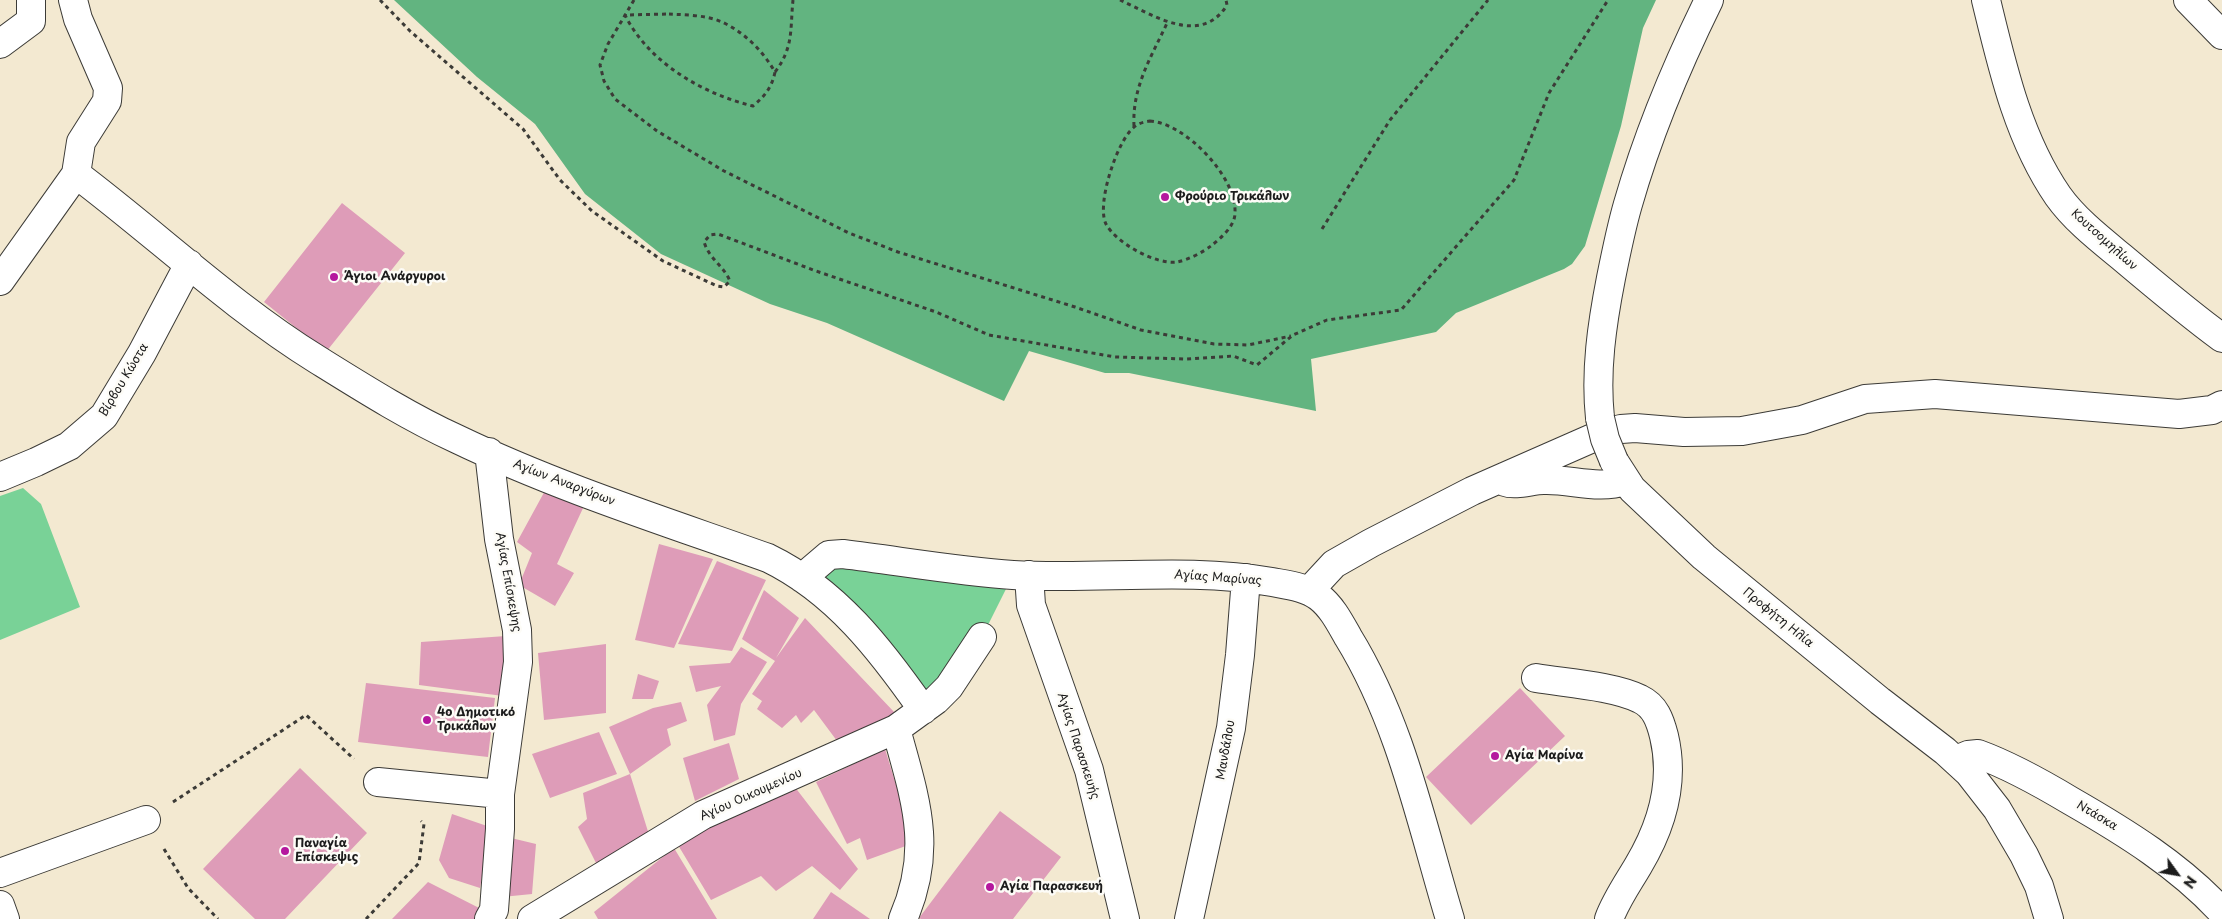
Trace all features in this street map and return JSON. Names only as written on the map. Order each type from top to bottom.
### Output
[{"type":"street","points":[[0,44],[31,21],[31,0]]},
{"type":"street","points":[[0,281],[76,174],[81,142],[107,101],[108,88],[78,19],[73,0]]},
{"type":"street","points":[[1499,479],[1508,484],[1545,480],[1597,485],[1619,471],[1605,439],[1600,418],[1598,386],[1601,338],[1606,307],[1628,204],[1653,130],[1680,64],[1710,0]]},
{"type":"street","name":"Κουτσομηλίων","points":[[1986,0],[1997,49],[2010,90],[2043,170],[2058,196],[2079,220],[2112,249],[2222,338]]},
{"type":"street","points":[[2188,0],[2222,34]]},
{"type":"street","name":"Αγίων Αναργύρων","points":[[76,174],[264,324],[316,359],[430,425],[458,440],[560,483],[768,558],[788,568],[837,605],[860,628],[888,660],[923,710]]},
{"type":"street","name":"Βίρβου Κώστα","points":[[0,477],[69,446],[104,416],[142,353],[189,264]]},
{"type":"street","points":[[1309,591],[1334,564],[1371,543],[1499,479],[1604,433],[1621,429],[1684,432],[1742,431],[1802,420],[1865,399],[1935,394],[2179,414],[2212,410],[2222,405]]},
{"type":"street","name":"Αγίας Επίσκεψης","points":[[489,452],[499,540],[517,630],[518,662],[500,794],[500,830],[494,910],[489,919]]},
{"type":"street","name":"Προφήτη Ηλία","points":[[1619,471],[1645,502],[1711,563],[1880,702],[1956,760],[1997,809],[2024,855],[2039,886],[2049,919]]},
{"type":"street","name":"Αγίας Μαρίνας","points":[[802,578],[829,555],[843,554],[1028,575],[1077,577],[1162,575],[1246,578],[1295,586],[1309,591],[1319,597],[1330,608],[1373,680],[1386,710],[1399,744],[1450,919]]},
{"type":"street","name":"Αγίας Παρασκευής","points":[[1028,575],[1031,605],[1089,770],[1125,919]]},
{"type":"street","name":"Μανδάλου","points":[[1189,919],[1231,728],[1240,655],[1246,578]]},
{"type":"street","points":[[923,710],[949,686],[982,636]]},
{"type":"street","points":[[1536,678],[1631,695],[1648,704],[1654,710],[1662,726],[1669,759],[1669,777],[1663,810],[1643,857],[1609,919]]},
{"type":"street","name":"Αγίου Οικουμενίου","points":[[532,919],[703,815],[896,729],[923,710]]},
{"type":"street","points":[[896,729],[917,809],[920,835],[914,888],[903,919]]},
{"type":"street","name":"Ντάσκα","points":[[1956,760],[1968,755],[1978,754],[2037,781],[2122,831],[2158,856],[2188,879],[2222,912]]},
{"type":"street","points":[[378,782],[500,794]]},
{"type":"street","points":[[0,873],[146,820]]},
{"type":"street","points":[[0,905],[5,919]]},
{"type":"path","points":[[380,0],[410,31],[522,129],[560,180],[592,211],[663,261],[718,286],[724,287],[730,281],[708,254],[704,242],[710,236],[718,234],[816,271],[936,312],[989,335],[1047,346],[1115,357],[1186,359],[1233,356],[1257,365],[1293,335]]},
{"type":"path","points":[[634,0],[608,44],[600,65],[604,81],[616,99],[657,132],[693,154],[819,219],[898,252],[1075,307],[1142,330],[1214,344],[1248,345],[1293,335],[1327,320],[1401,310],[1514,180],[1549,93],[1608,0]]},
{"type":"path","points":[[625,15],[633,30],[646,46],[680,74],[701,88],[731,101],[753,106],[773,84],[775,72],[789,48],[793,0]]},
{"type":"path","points":[[1120,0],[1168,21],[1180,25],[1194,26],[1206,24],[1220,17],[1227,5],[1226,0]]},
{"type":"path","points":[[1322,229],[1390,120],[1488,0]]},
{"type":"path","points":[[625,15],[697,16],[722,22],[758,47],[775,72]]},
{"type":"path","points":[[1134,126],[1150,121],[1171,127],[1194,144],[1213,162],[1225,178],[1232,195],[1235,213],[1232,224],[1210,247],[1184,260],[1178,262],[1161,260],[1136,251],[1119,238],[1106,224],[1103,201],[1111,170],[1122,145],[1134,126],[1134,102],[1139,83],[1168,21]]},
{"type":"path","points":[[218,919],[188,888],[146,820],[306,715],[378,782]]},
{"type":"path","points":[[366,919],[419,863],[424,824],[418,818]]},
{"type":"green space","points":[[394,0],[1656,0],[1643,28],[1621,126],[1585,246],[1572,264],[1456,313],[1436,332],[1311,359],[1316,411],[1129,373],[1105,373],[1029,351],[1004,401],[827,323],[770,304],[661,254],[585,194],[535,124],[477,77]]},
{"type":"green space","points":[[23,488],[41,504],[80,607],[0,640],[0,496]]},
{"type":"green space","points":[[821,560],[1013,575],[982,637],[936,700],[802,578]]},
{"type":"building","name":"Άγιοι Ανάργυροι","points":[[342,203],[405,253],[326,352],[264,302]]},
{"type":"building","points":[[547,487],[584,506],[557,564],[574,573],[555,606],[519,585],[532,553],[517,542]]},
{"type":"building","points":[[659,544],[713,559],[674,648],[635,640]]},
{"type":"building","points":[[717,561],[766,580],[732,651],[678,644]]},
{"type":"building","points":[[764,590],[799,618],[776,658],[805,618],[895,713],[843,749],[814,710],[801,723],[796,715],[782,728],[757,709],[762,701],[752,694],[775,661],[742,639]]},
{"type":"building","points":[[506,636],[503,696],[419,685],[421,642]]},
{"type":"building","points":[[606,644],[606,713],[544,720],[538,653]]},
{"type":"building","points":[[741,647],[767,662],[741,704],[735,735],[714,741],[707,705],[721,686],[696,692],[689,666],[730,663]]},
{"type":"building","points":[[638,674],[659,681],[653,699],[632,699]]},
{"type":"building","name":"4ο Δημοτικό Τρικάλων","points":[[366,683],[495,698],[488,757],[358,742]]},
{"type":"building","name":"Αγία Μαρίνα","points":[[1520,688],[1565,736],[1471,825],[1426,777]]},
{"type":"building","points":[[681,702],[687,721],[667,729],[671,745],[630,774],[609,727],[653,708]]},
{"type":"building","points":[[599,732],[617,774],[550,798],[532,754]]},
{"type":"building","points":[[729,743],[739,779],[695,801],[683,758]]},
{"type":"building","points":[[885,749],[914,843],[867,860],[860,838],[847,844],[816,782]]},
{"type":"building","name":"Παναγία Επίσκεψις","points":[[300,768],[367,833],[285,919],[255,919],[203,869]]},
{"type":"building","points":[[630,774],[651,841],[597,865],[578,827],[587,819],[583,793]]},
{"type":"building","points":[[791,782],[858,869],[840,890],[812,866],[776,891],[761,876],[711,900],[678,845]]},
{"type":"building","name":"Αγία Παρασκευή","points":[[1000,811],[1061,857],[1013,919],[919,918]]},
{"type":"building","points":[[452,814],[490,827],[480,888],[449,878],[439,860]]},
{"type":"building","points":[[507,837],[536,844],[532,894],[502,897]]},
{"type":"building","points":[[674,848],[717,919],[598,919],[594,912]]},
{"type":"building","points":[[428,882],[487,912],[483,919],[392,919]]},
{"type":"building","points":[[831,892],[870,919],[813,919]]},
{"type":"place","name":"Φρούριο Τρικάλων","points":[[1165,197]]},
{"type":"place","name":"Άγιοι Ανάργυροι","points":[[334,277]]},
{"type":"place","name":"4ο Δημοτικό Τρικάλων","points":[[427,720]]},
{"type":"place","name":"Αγία Μαρίνα","points":[[1495,756]]},
{"type":"place","name":"Παναγία Επίσκεψις","points":[[285,851]]},
{"type":"place","name":"Αγία Παρασκευή","points":[[990,887]]}]
